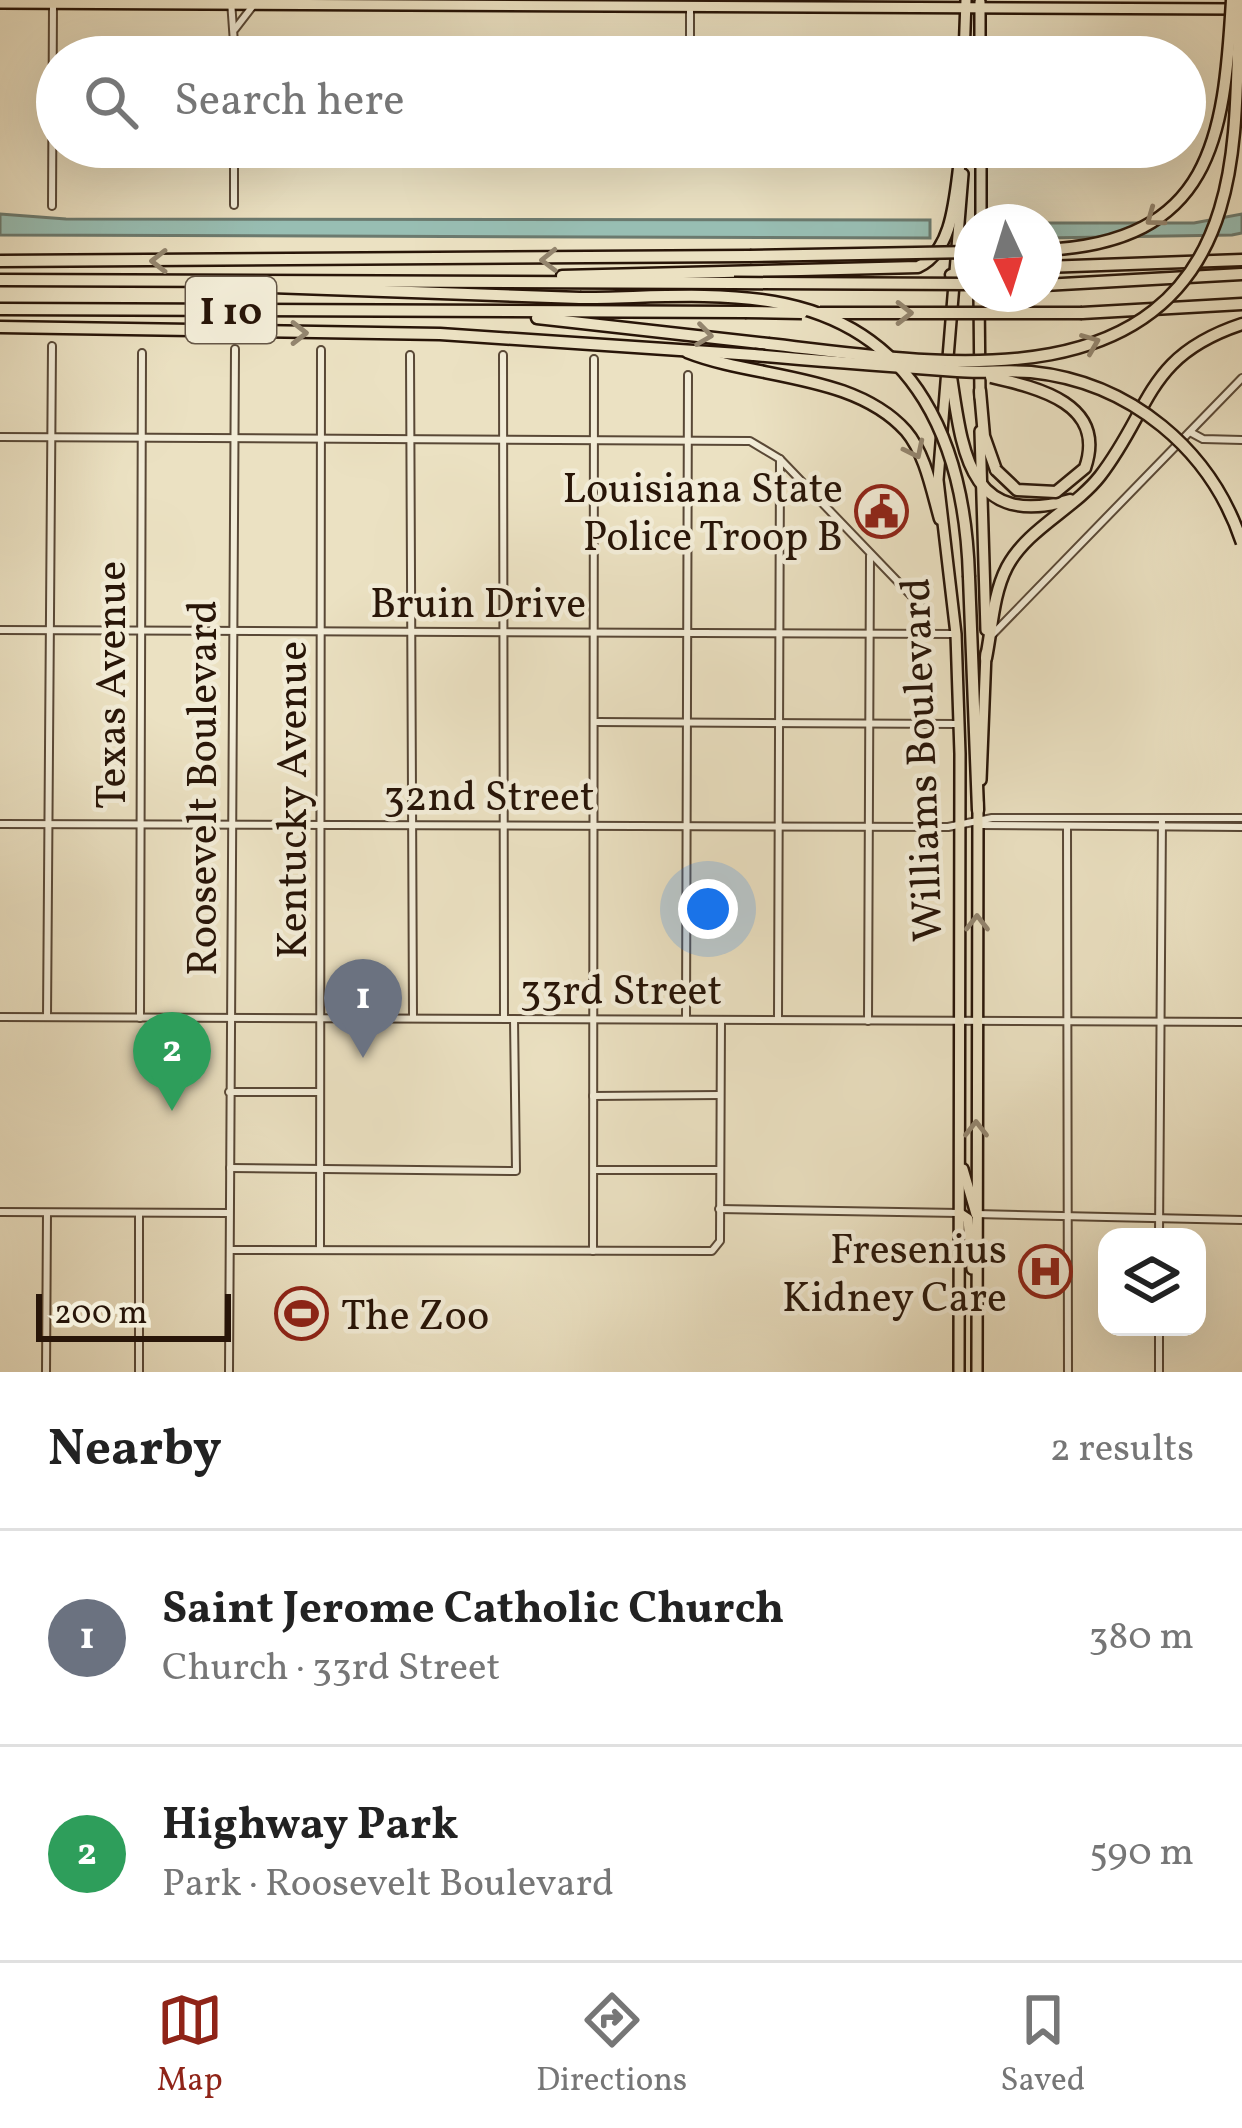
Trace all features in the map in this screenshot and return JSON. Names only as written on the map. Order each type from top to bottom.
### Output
[{"type":"highway","points":[[1206,164],[1222,118],[1238,4]]},
{"type":"highway","points":[[462,311],[912,359],[1017,362],[1082,348],[1135,320],[1191,271],[1220,208],[1228,170],[1238,4]]},
{"type":"highway","points":[[493,281],[727,268],[918,267],[932,260],[946,238],[958,168]]},
{"type":"highway","points":[[1062,249],[1124,236],[1162,214],[1203,168]]},
{"type":"highway","points":[[0,261],[954,252]]},
{"type":"highway","points":[[1062,266],[1242,260]]},
{"type":"highway","points":[[1062,285],[1242,274]]},
{"type":"highway","name":"I 10","points":[[0,280],[954,284]]},
{"type":"highway","points":[[62,280],[772,302],[824,316],[888,356],[935,414],[957,468],[967,529],[978,810]]},
{"type":"highway","name":"I 10","points":[[0,309],[1082,314],[1242,304]]},
{"type":"highway","points":[[986,658],[1010,562],[1101,474],[1144,395],[1177,359],[1217,332],[1242,324]]},
{"type":"highway","points":[[0,327],[440,334],[673,347],[970,372],[1030,372],[1080,381],[1140,409],[1196,459],[1223,498],[1242,543]]},
{"type":"highway","points":[[673,347],[851,395],[886,414],[908,433],[940,519]]},
{"type":"highway","points":[[949,364],[965,458],[983,488],[1004,504],[1027,509],[1078,498]]},
{"type":"highway","points":[[970,372],[1061,398],[1087,428],[1088,460],[1066,488],[1030,494],[1008,484],[996,470],[985,436],[980,391]]},
{"type":"main road","points":[[337,0],[367,0]]},
{"type":"main road","points":[[513,6],[519,1],[561,0]]},
{"type":"main road","points":[[0,3],[1238,4]]},
{"type":"main road","points":[[965,36],[966,3]]},
{"type":"main road","points":[[980,3],[980,36]]},
{"type":"main road","name":"Williams Boulevard","points":[[959,1372],[961,825],[956,634],[940,519],[951,274],[962,226],[962,168]]},
{"type":"main road","points":[[981,168],[981,204]]},
{"type":"main road","name":"Williams Boulevard","points":[[976,1372],[977,824],[986,658],[979,312]]},
{"type":"main road","points":[[960,1152],[976,1214]]},
{"type":"main road","points":[[959,1213],[968,1219],[977,1286]]},
{"type":"street","points":[[46,2],[47,36]]},
{"type":"street","points":[[235,2],[235,36]]},
{"type":"street","points":[[235,32],[241,16],[256,4]]},
{"type":"street","points":[[690,6],[690,36]]},
{"type":"street","points":[[51,168],[52,206]]},
{"type":"street","points":[[233,206],[234,168]]},
{"type":"street","points":[[47,1016],[52,346]]},
{"type":"street","name":"Roosevelt Boulevard","points":[[229,1372],[235,349]]},
{"type":"street","name":"Kentucky Avenue","points":[[320,1250],[321,350]]},
{"type":"street","name":"Texas Avenue","points":[[140,1018],[142,353]]},
{"type":"street","points":[[503,355],[503,1019]]},
{"type":"street","points":[[410,356],[413,1019]]},
{"type":"street","points":[[592,1251],[598,722],[594,359]]},
{"type":"street","points":[[686,1020],[688,375]]},
{"type":"street","points":[[990,636],[1242,378]]},
{"type":"street","points":[[1190,432],[1203,439],[1242,440]]},
{"type":"street","points":[[0,437],[750,441],[780,459],[927,612]]},
{"type":"street","points":[[778,1020],[780,459]]},
{"type":"street","points":[[868,1021],[870,552]]},
{"type":"street","name":"Bruin Drive","points":[[0,630],[956,634]]},
{"type":"street","points":[[598,722],[958,724]]},
{"type":"street","name":"32nd Street","points":[[977,824],[992,818],[1242,827]]},
{"type":"street","name":"32nd Street","points":[[1162,823],[1242,818]]},
{"type":"street","name":"32nd Street","points":[[0,824],[1067,827],[1087,822]]},
{"type":"street","points":[[1159,1228],[1162,823]]},
{"type":"street","points":[[1067,827],[1068,1372]]},
{"type":"street","name":"33rd Street","points":[[0,1017],[1242,1022]]},
{"type":"street","points":[[229,1168],[516,1172],[514,1019]]},
{"type":"street","points":[[229,1250],[715,1249],[721,1020]]},
{"type":"street","points":[[230,1093],[320,1092]]},
{"type":"street","points":[[593,1096],[720,1095]]},
{"type":"street","points":[[594,1170],[720,1170]]},
{"type":"street","points":[[719,1209],[959,1213]]},
{"type":"street","points":[[0,1212],[228,1213]]},
{"type":"street","points":[[46,1213],[46,1372]]},
{"type":"street","points":[[139,1213],[139,1372]]},
{"type":"street","points":[[976,1214],[1242,1220]]},
{"type":"street","points":[[1159,1336],[1159,1372]]},
{"type":"water","points":[[0,214],[66,219],[930,220],[930,238],[0,235]]},
{"type":"water","points":[[1242,214],[1242,233],[1062,238],[1062,223],[1194,223]]},
{"type":"place","name":"Louisiana State Police Troop B","points":[[882,511]]},
{"type":"place","name":"Saint Jerome Catholic Church","points":[[363,1058]]},
{"type":"place","name":"Highway Park","points":[[172,1111]]},
{"type":"place","name":"Fresenius Kidney Care","points":[[1046,1272]]},
{"type":"place","name":"The Zoo","points":[[302,1314]]}]
